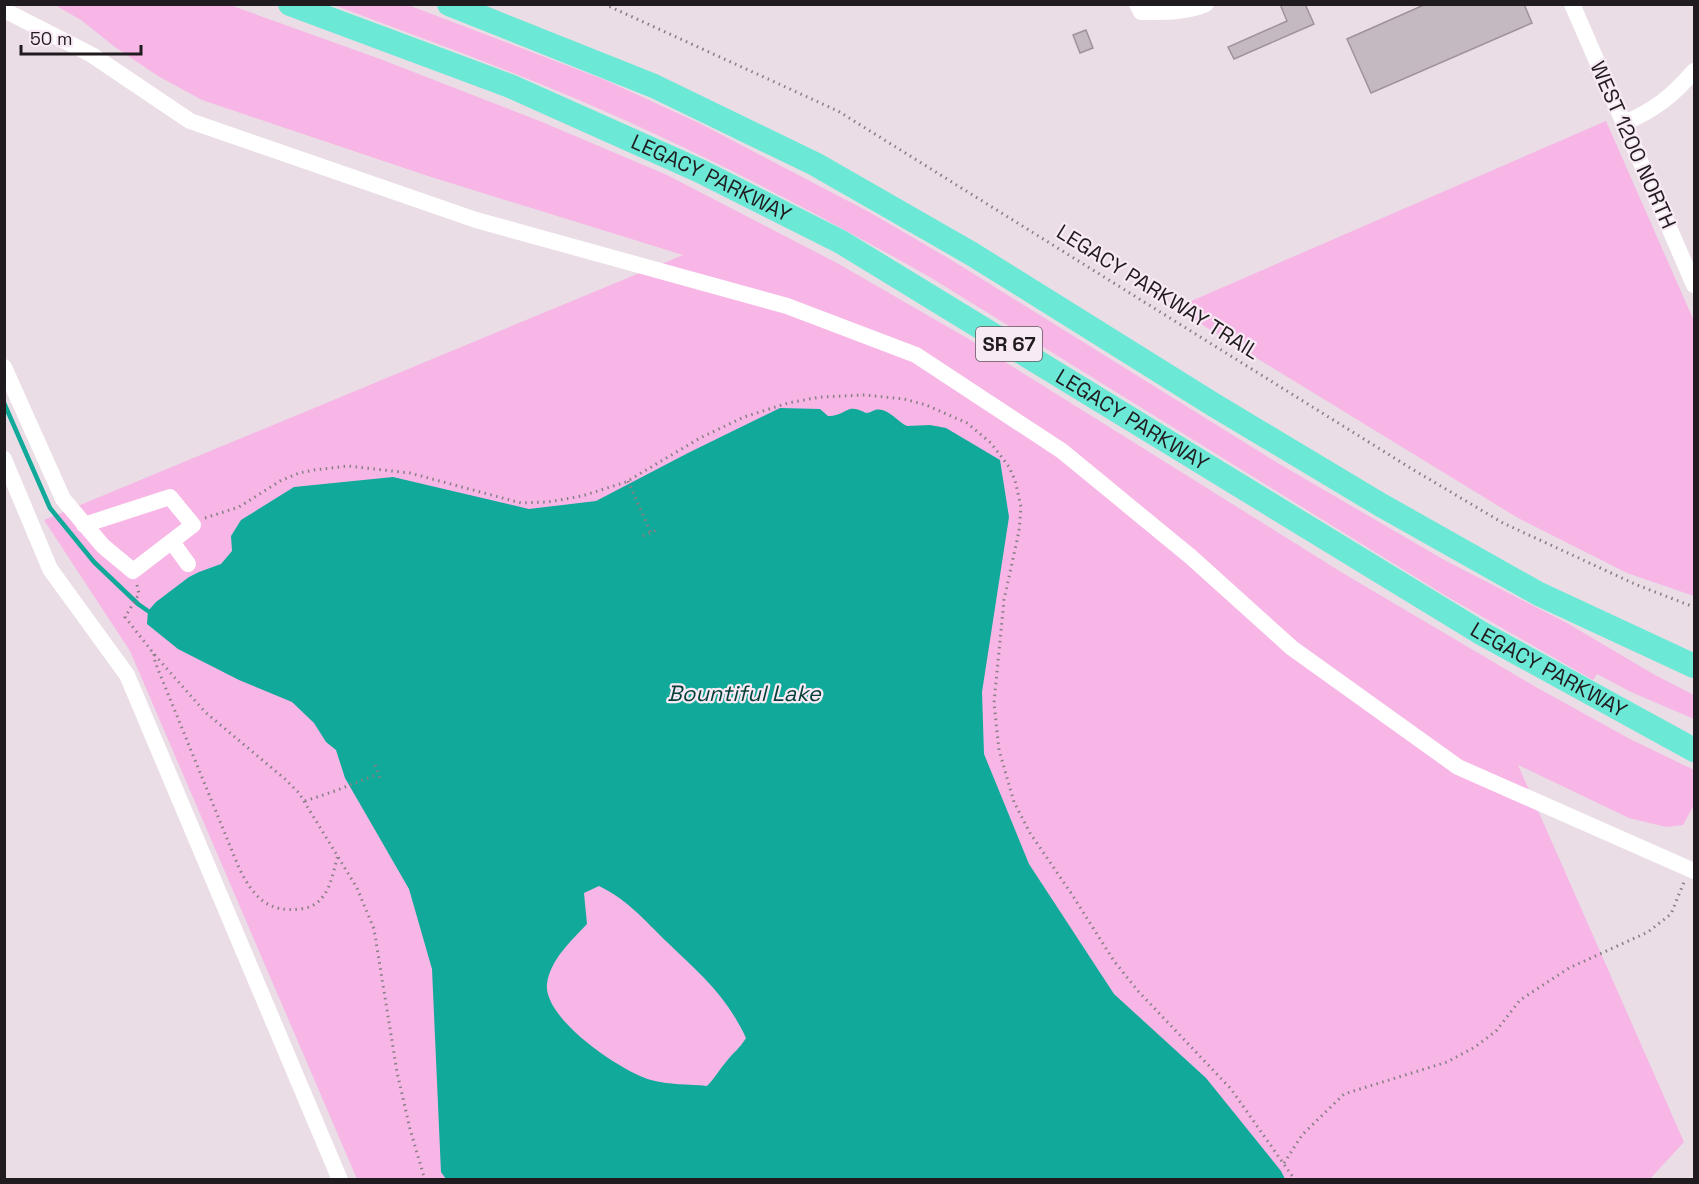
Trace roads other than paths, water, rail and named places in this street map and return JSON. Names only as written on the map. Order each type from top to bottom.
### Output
[{"type":"highway","name":"LEGACY PARKWAY","points":[[290,4],[510,86],[700,171],[841,242],[1481,633],[1695,750]]},
{"type":"highway","name":"SR 67","points":[[449,4],[654,86],[814,164],[972,254],[1380,506],[1539,594],[1695,666]]},
{"type":"street","points":[[1137,4],[1140,12],[1185,10],[1206,4]]},
{"type":"street","name":"WEST 1200 NORTH","points":[[1572,4],[1695,285]]},
{"type":"street","points":[[4,10],[92,56],[190,121],[476,220],[787,306],[916,356],[1062,451],[1191,556],[1292,648],[1458,767],[1692,870]]},
{"type":"street","points":[[1624,123],[1657,106],[1695,71]]},
{"type":"street","points":[[4,367],[63,500],[84,525],[103,546],[134,571],[193,525],[170,497],[84,525]]},
{"type":"street","points":[[4,459],[50,569],[127,675],[340,1179]]},
{"type":"street","points":[[172,542],[188,564]]},
{"type":"water","name":"Bountiful Lake","points":[[780,408],[820,409],[828,416],[854,409],[866,413],[875,410],[884,411],[907,426],[930,425],[946,428],[1000,460],[1009,517],[982,692],[984,754],[1029,864],[1114,994],[1206,1078],[1285,1179],[446,1179],[441,1172],[432,969],[409,889],[345,778],[336,750],[326,742],[314,723],[292,702],[239,680],[178,649],[147,624],[148,611],[156,602],[189,577],[221,564],[232,551],[231,536],[241,520],[294,487],[393,477],[529,509],[596,501]],"holes":[[[599,886],[635,911],[711,986],[730,1009],[746,1038],[707,1086],[658,1082],[622,1067],[571,1028],[557,1013],[549,998],[547,984],[552,967],[562,951],[587,924],[584,893]]]},
{"type":"waterway","points":[[4,403],[50,508],[94,562],[148,611]]}]
